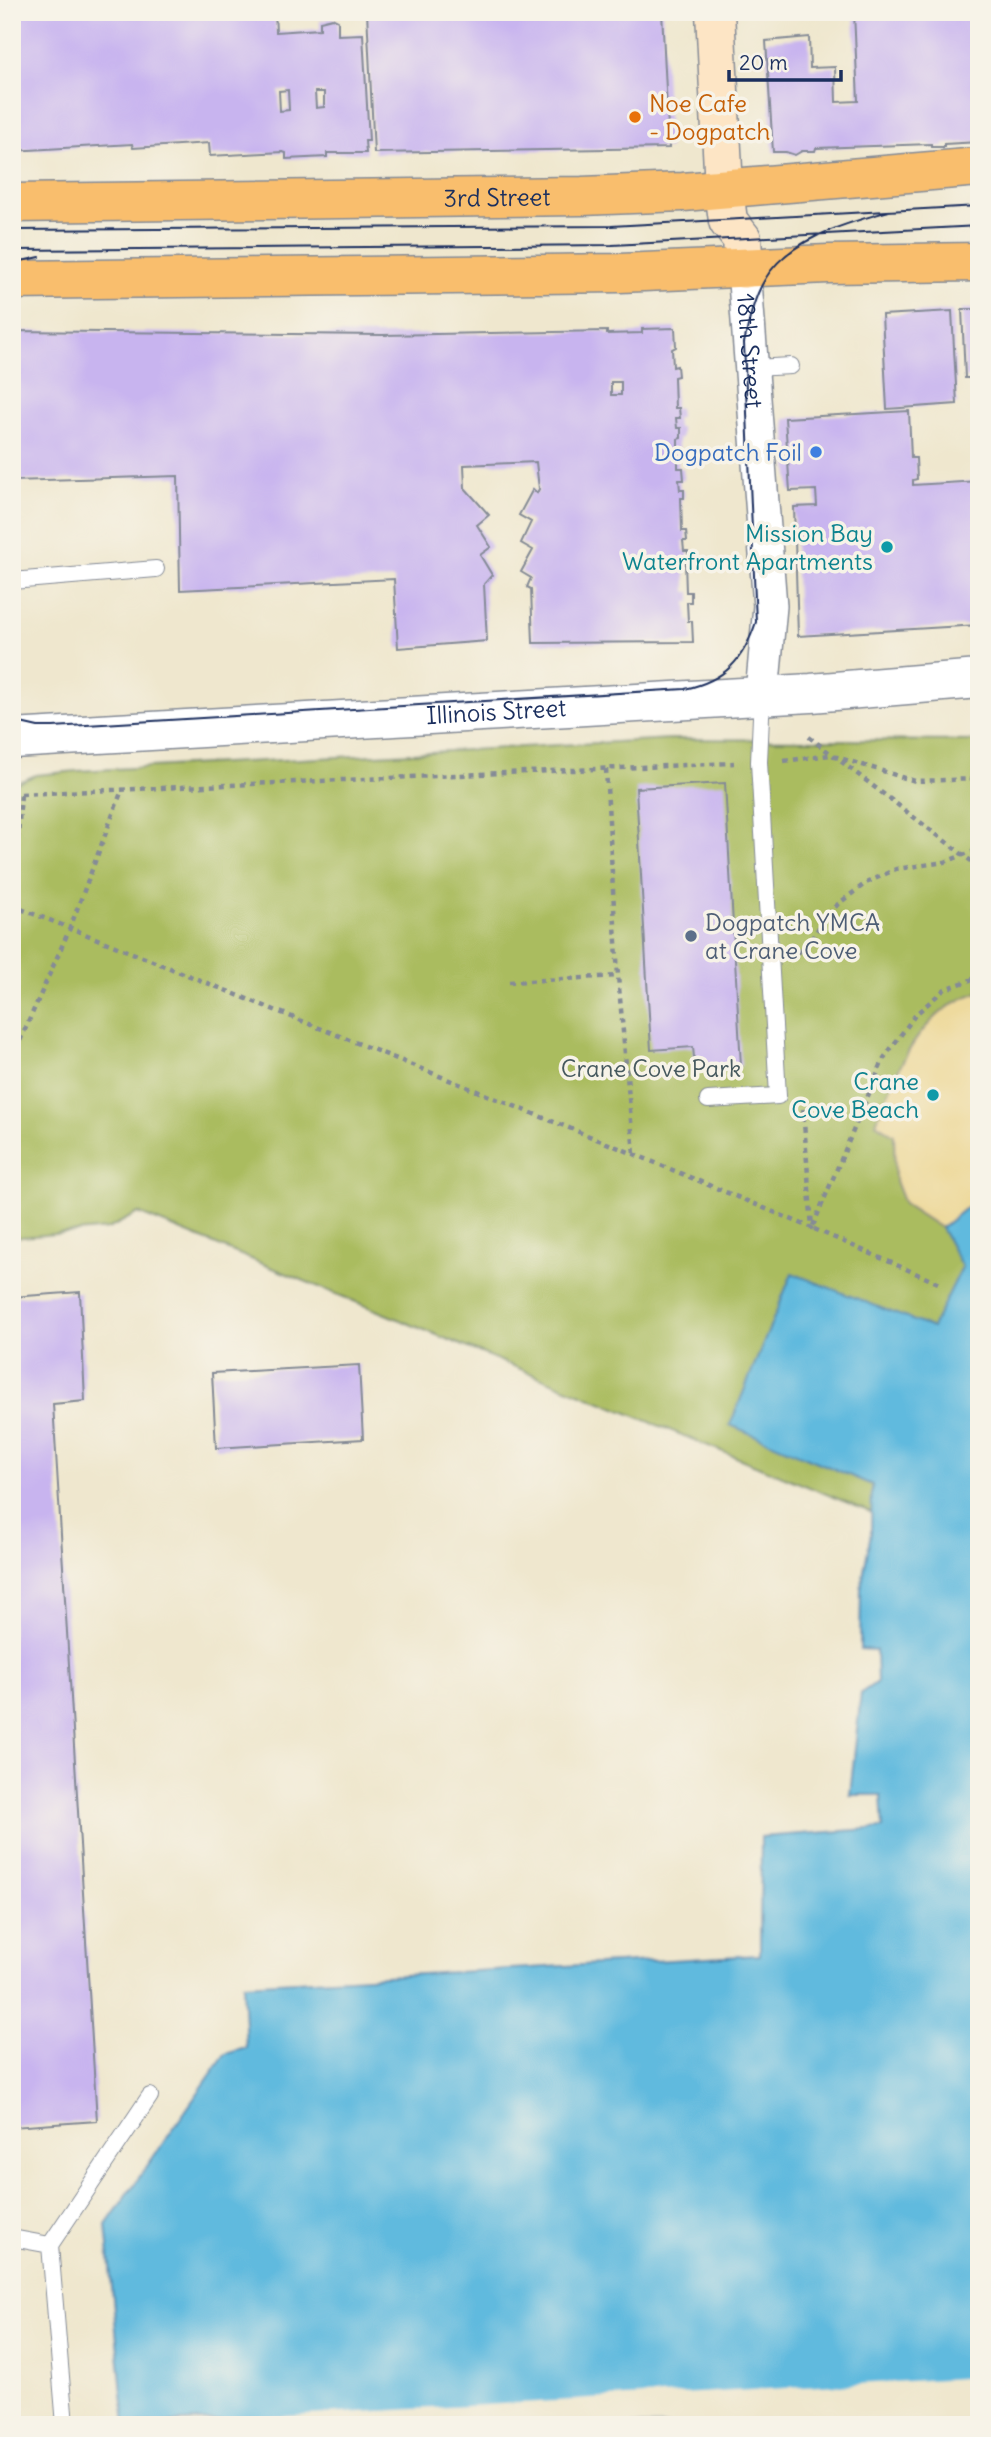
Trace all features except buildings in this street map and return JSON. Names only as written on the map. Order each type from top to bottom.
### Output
[{"type":"main road","name":"18th Street","points":[[715,12],[724,188],[728,221],[742,239],[744,269]]},
{"type":"main road","name":"3rd Street","points":[[12,203],[582,197],[979,167]]},
{"type":"main road","points":[[12,280],[620,273],[828,264],[979,262]]},
{"type":"street","name":"18th Street","points":[[744,269],[770,606],[762,694]]},
{"type":"street","name":"Illinois Street","points":[[12,739],[811,693],[979,679]]},
{"type":"lane","points":[[752,368],[791,366]]},
{"type":"lane","points":[[12,581],[156,569]]},
{"type":"lane","points":[[708,1100],[778,1096],[759,762],[762,694]]},
{"type":"lane","points":[[65,2425],[50,2245],[150,2096]]},
{"type":"lane","points":[[12,2238],[50,2245]]},
{"type":"path","points":[[809,737],[979,867]]},
{"type":"path","points":[[12,794],[774,763],[831,755],[915,780],[979,779]]},
{"type":"path","points":[[606,769],[618,976],[634,1154]]},
{"type":"path","points":[[12,1059],[70,928],[122,790]]},
{"type":"path","points":[[21,794],[13,906],[634,1154],[938,1283]]},
{"type":"path","points":[[770,960],[793,958],[809,943],[838,904],[866,883],[896,869],[945,862],[979,849]]},
{"type":"path","points":[[509,982],[618,976]]},
{"type":"path","points":[[812,1228],[884,1058],[916,1014],[945,989],[979,977]]},
{"type":"green space","name":"Crane Cove Park","points":[[671,739],[979,741],[979,1401],[890,1520],[138,1213],[108,1229],[12,1238],[14,784],[36,775],[77,771]]},
{"type":"sand","name":"Crane Cove Beach","points":[[979,992],[979,1197],[941,1228],[904,1204],[895,1181],[894,1135],[876,1123],[902,1063],[925,1028],[940,1013],[958,1001]]},
{"type":"water","points":[[979,1197],[979,2425],[223,2425],[222,2420],[125,2425],[106,2225],[225,2054],[246,2048],[243,1984],[760,1955],[761,1837],[883,1828],[881,1795],[850,1795],[861,1693],[877,1682],[876,1650],[860,1649],[861,1588],[871,1533],[872,1485],[730,1425],[792,1273],[932,1328],[962,1267],[941,1228]]},
{"type":"pier","points":[[979,2377],[979,2425],[223,2425],[223,2420]]},
{"type":"tram line","points":[[12,230],[611,226],[979,206]]},
{"type":"tram line","points":[[12,721],[38,727],[53,727],[685,689],[722,674],[731,667],[745,648],[756,622],[744,343],[754,303],[774,266],[787,254],[837,227],[889,211]]},
{"type":"tram line","points":[[12,250],[612,245],[979,226]]},
{"type":"tram line","points":[[12,263],[40,257]]},
{"type":"place","name":"Noe Cafe - Dogpatch","points":[[635,117]]},
{"type":"place","name":"Dogpatch Foil","points":[[816,452]]},
{"type":"place","name":"Mission Bay Waterfront Apartments","points":[[887,547]]},
{"type":"place","name":"Dogpatch YMCA at Crane Cove","points":[[691,936]]},
{"type":"place","name":"Crane Cove Beach","points":[[933,1095]]}]
